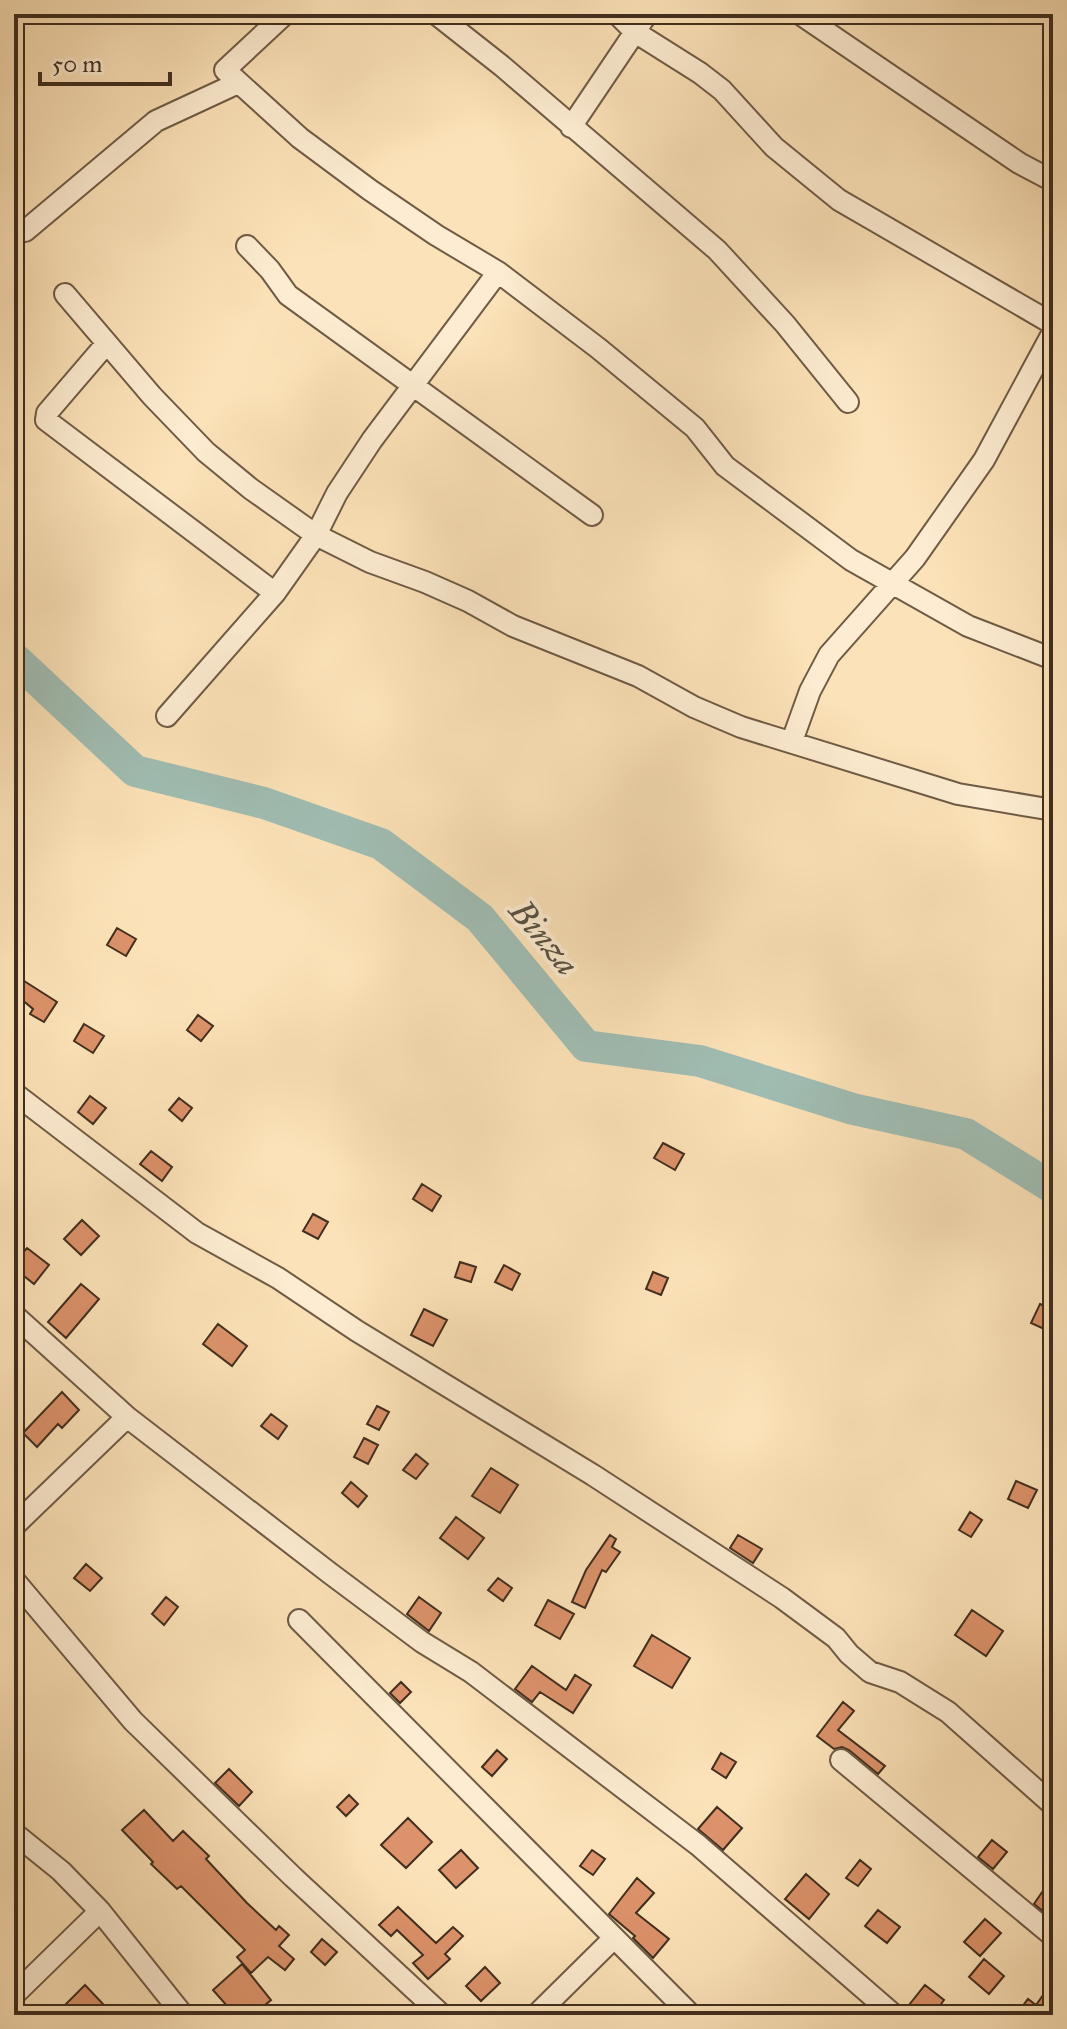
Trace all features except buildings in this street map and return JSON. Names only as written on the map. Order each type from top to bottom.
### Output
[{"type":"street","points":[[285,14],[225,70],[300,138],[436,235],[498,272],[598,348],[695,428],[725,466],[851,560],[968,626],[1053,659]]},
{"type":"street","points":[[436,14],[502,66],[717,250],[785,324],[848,402]]},
{"type":"street","points":[[617,14],[635,32],[722,90],[774,147],[839,200],[1053,324]]},
{"type":"street","points":[[571,127],[647,14]]},
{"type":"street","points":[[800,14],[1019,163],[1053,181]]},
{"type":"street","points":[[25,231],[156,121],[238,83]]},
{"type":"street","points":[[247,246],[288,295],[592,515]]},
{"type":"street","points":[[167,716],[275,593],[316,535],[337,493],[498,272]]},
{"type":"street","points":[[65,294],[152,396],[206,452],[251,489],[316,535],[370,562],[468,601],[513,626],[638,676],[694,707],[741,727],[958,794],[1053,810]]},
{"type":"street","points":[[792,741],[810,691],[829,655],[915,558],[984,460],[1053,332]]},
{"type":"street","points":[[107,343],[47,413],[46,420],[275,593]]},
{"type":"street","points":[[14,1093],[197,1233],[278,1278],[357,1331],[593,1475],[782,1598],[836,1638],[870,1672],[911,1688],[948,1712],[1053,1805]]},
{"type":"street","points":[[14,1315],[127,1417],[331,1574],[422,1642],[471,1672],[698,1845],[894,2015]]},
{"type":"street","points":[[14,1526],[127,1417]]},
{"type":"street","points":[[14,1580],[133,1721],[293,1877],[442,2015]]},
{"type":"street","points":[[299,1620],[691,2015]]},
{"type":"street","points":[[841,1760],[1053,1936]]},
{"type":"street","points":[[14,1833],[61,1871],[100,1911],[183,2015]]},
{"type":"street","points":[[14,1995],[100,1911]]},
{"type":"street","points":[[536,2015],[614,1938]]},
{"type":"waterway","name":"Binza","points":[[14,658],[135,771],[264,803],[381,844],[480,918],[586,1046],[700,1061],[853,1109],[966,1134],[1053,1188]]}]
